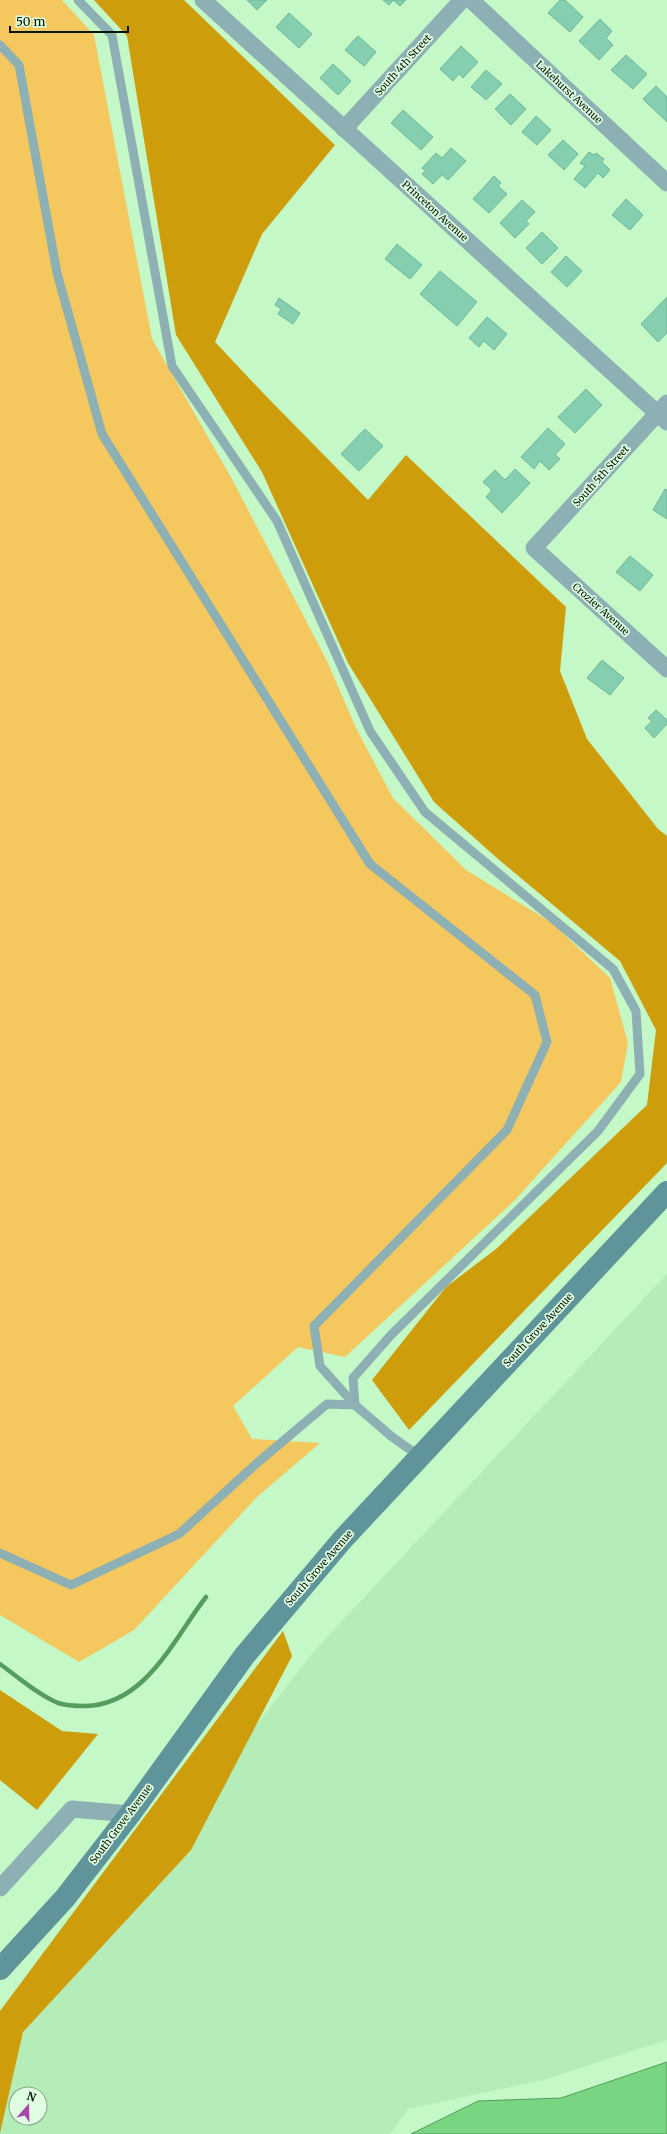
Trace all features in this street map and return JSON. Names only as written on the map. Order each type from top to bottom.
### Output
[{"type":"main road","name":"South Grove Avenue","points":[[0,1969],[65,1898],[130,1814],[245,1655],[344,1539],[667,1192]]},
{"type":"street","name":"Princeton Avenue","points":[[203,0],[344,129],[664,413]]},
{"type":"street","name":"South 4th Street","points":[[344,129],[462,0]]},
{"type":"street","name":"Lakehurst Avenue","points":[[471,0],[667,183]]},
{"type":"street","name":"South 5th Street","points":[[534,548],[664,413]]},
{"type":"street","name":"Crozier Avenue","points":[[534,548],[667,669]]},
{"type":"street","points":[[0,1888],[72,1809],[130,1814]]},
{"type":"lane","points":[[78,0],[112,35],[172,366],[277,521],[370,731],[425,812],[613,969],[636,1010],[640,1074],[598,1131],[391,1335],[352,1378],[355,1405]]},
{"type":"lane","points":[[0,45],[19,65],[57,273],[102,434],[370,864],[535,995],[547,1042],[507,1130],[314,1326],[320,1366],[355,1405],[391,1436],[420,1457]]},
{"type":"lane","points":[[0,1553],[71,1585],[179,1534],[257,1463],[327,1404],[355,1405]]},
{"type":"shaded area","points":[[0,0],[62,0],[94,35],[152,339],[233,481],[327,661],[356,728],[393,798],[466,870],[552,923],[610,978],[628,1043],[621,1082],[514,1201],[345,1357],[298,1347],[233,1406],[252,1439],[320,1443],[257,1497],[134,1630],[79,1662],[0,1615]]},
{"type":"shaded area","points":[[94,0],[184,0],[335,145],[262,234],[215,342],[368,500],[406,455],[566,607],[560,671],[587,739],[658,829],[667,836],[667,1163],[409,1430],[372,1380],[446,1287],[496,1249],[647,1105],[656,1030],[620,961],[497,858],[434,802],[348,663],[262,472],[176,335],[127,36]]},
{"type":"shaded area","points":[[667,1274],[667,2040],[543,2080],[408,2109],[390,2134],[0,2134],[0,2053],[316,1649]]},
{"type":"shaded area","points":[[283,1631],[292,1656],[191,1850],[23,2032],[11,2086],[8,2086],[8,2098],[0,2133],[0,2011]]},
{"type":"shaded area","points":[[0,1690],[62,1731],[98,1734],[37,1810],[0,1780]]},
{"type":"shaded area","points":[[667,2062],[667,2134],[411,2134],[478,2101],[561,2098]]},
{"type":"building","points":[[247,0],[267,0],[257,10]]},
{"type":"building","points":[[383,0],[393,0],[389,5]]},
{"type":"building","points":[[393,0],[406,0],[400,6]]},
{"type":"building","points":[[560,0],[565,0],[583,17],[570,32],[548,13]]},
{"type":"building","points":[[289,13],[312,34],[299,48],[276,27]]},
{"type":"building","points":[[600,19],[612,31],[606,38],[613,45],[599,60],[579,41]]},
{"type":"building","points":[[358,36],[376,52],[364,66],[345,50]]},
{"type":"building","points":[[461,46],[478,62],[463,78],[459,74],[453,81],[440,69]]},
{"type":"building","points":[[626,55],[647,74],[633,89],[611,70]]},
{"type":"building","points":[[333,64],[351,81],[338,95],[320,78]]},
{"type":"building","points":[[486,70],[502,84],[486,100],[471,87]]},
{"type":"building","points":[[656,86],[667,97],[667,122],[643,99]]},
{"type":"building","points":[[510,94],[526,109],[511,125],[495,109]]},
{"type":"building","points":[[403,110],[433,137],[421,150],[391,123]]},
{"type":"building","points":[[536,116],[551,130],[537,145],[522,132]]},
{"type":"building","points":[[563,140],[578,154],[564,170],[548,155]]},
{"type":"building","points":[[451,148],[466,161],[448,180],[442,175],[433,184],[422,174],[426,171],[422,168],[436,153],[442,158]]},
{"type":"building","points":[[589,152],[594,155],[596,153],[604,159],[602,162],[610,170],[603,178],[598,173],[585,188],[574,179],[585,166],[580,163]]},
{"type":"building","points":[[494,176],[501,183],[498,186],[507,194],[489,213],[473,199]]},
{"type":"building","points":[[626,199],[643,215],[630,230],[612,215]]},
{"type":"building","points":[[522,200],[535,212],[526,221],[529,224],[515,238],[500,223]]},
{"type":"building","points":[[542,232],[558,248],[542,264],[526,248]]},
{"type":"building","points":[[397,244],[422,265],[410,279],[385,259]]},
{"type":"building","points":[[566,256],[582,271],[567,287],[551,272]]},
{"type":"building","points":[[440,271],[477,302],[457,326],[420,294]]},
{"type":"building","points":[[667,297],[667,333],[658,342],[641,324]]},
{"type":"building","points":[[279,298],[300,313],[293,324],[278,314],[281,309],[275,305]]},
{"type":"building","points":[[487,317],[507,334],[494,350],[484,341],[479,347],[469,338]]},
{"type":"building","points":[[586,389],[602,405],[575,433],[558,417]]},
{"type":"building","points":[[548,428],[565,444],[555,455],[560,459],[549,470],[540,461],[534,469],[521,457]]},
{"type":"building","points":[[365,429],[383,446],[359,471],[341,454]]},
{"type":"building","points":[[515,469],[530,483],[502,513],[486,497],[492,490],[483,482],[495,470],[505,480]]},
{"type":"building","points":[[665,489],[667,490],[667,519],[653,510]]},
{"type":"building","points":[[630,556],[653,575],[640,591],[616,572]]},
{"type":"building","points":[[602,660],[624,678],[610,695],[587,678]]},
{"type":"building","points":[[656,710],[667,720],[667,724],[654,738],[645,728],[652,721],[648,718]]},
{"type":"waterway","points":[[0,1664],[35,1690],[58,1703],[85,1706],[106,1703],[125,1694],[142,1682],[170,1649],[206,1597]]}]
